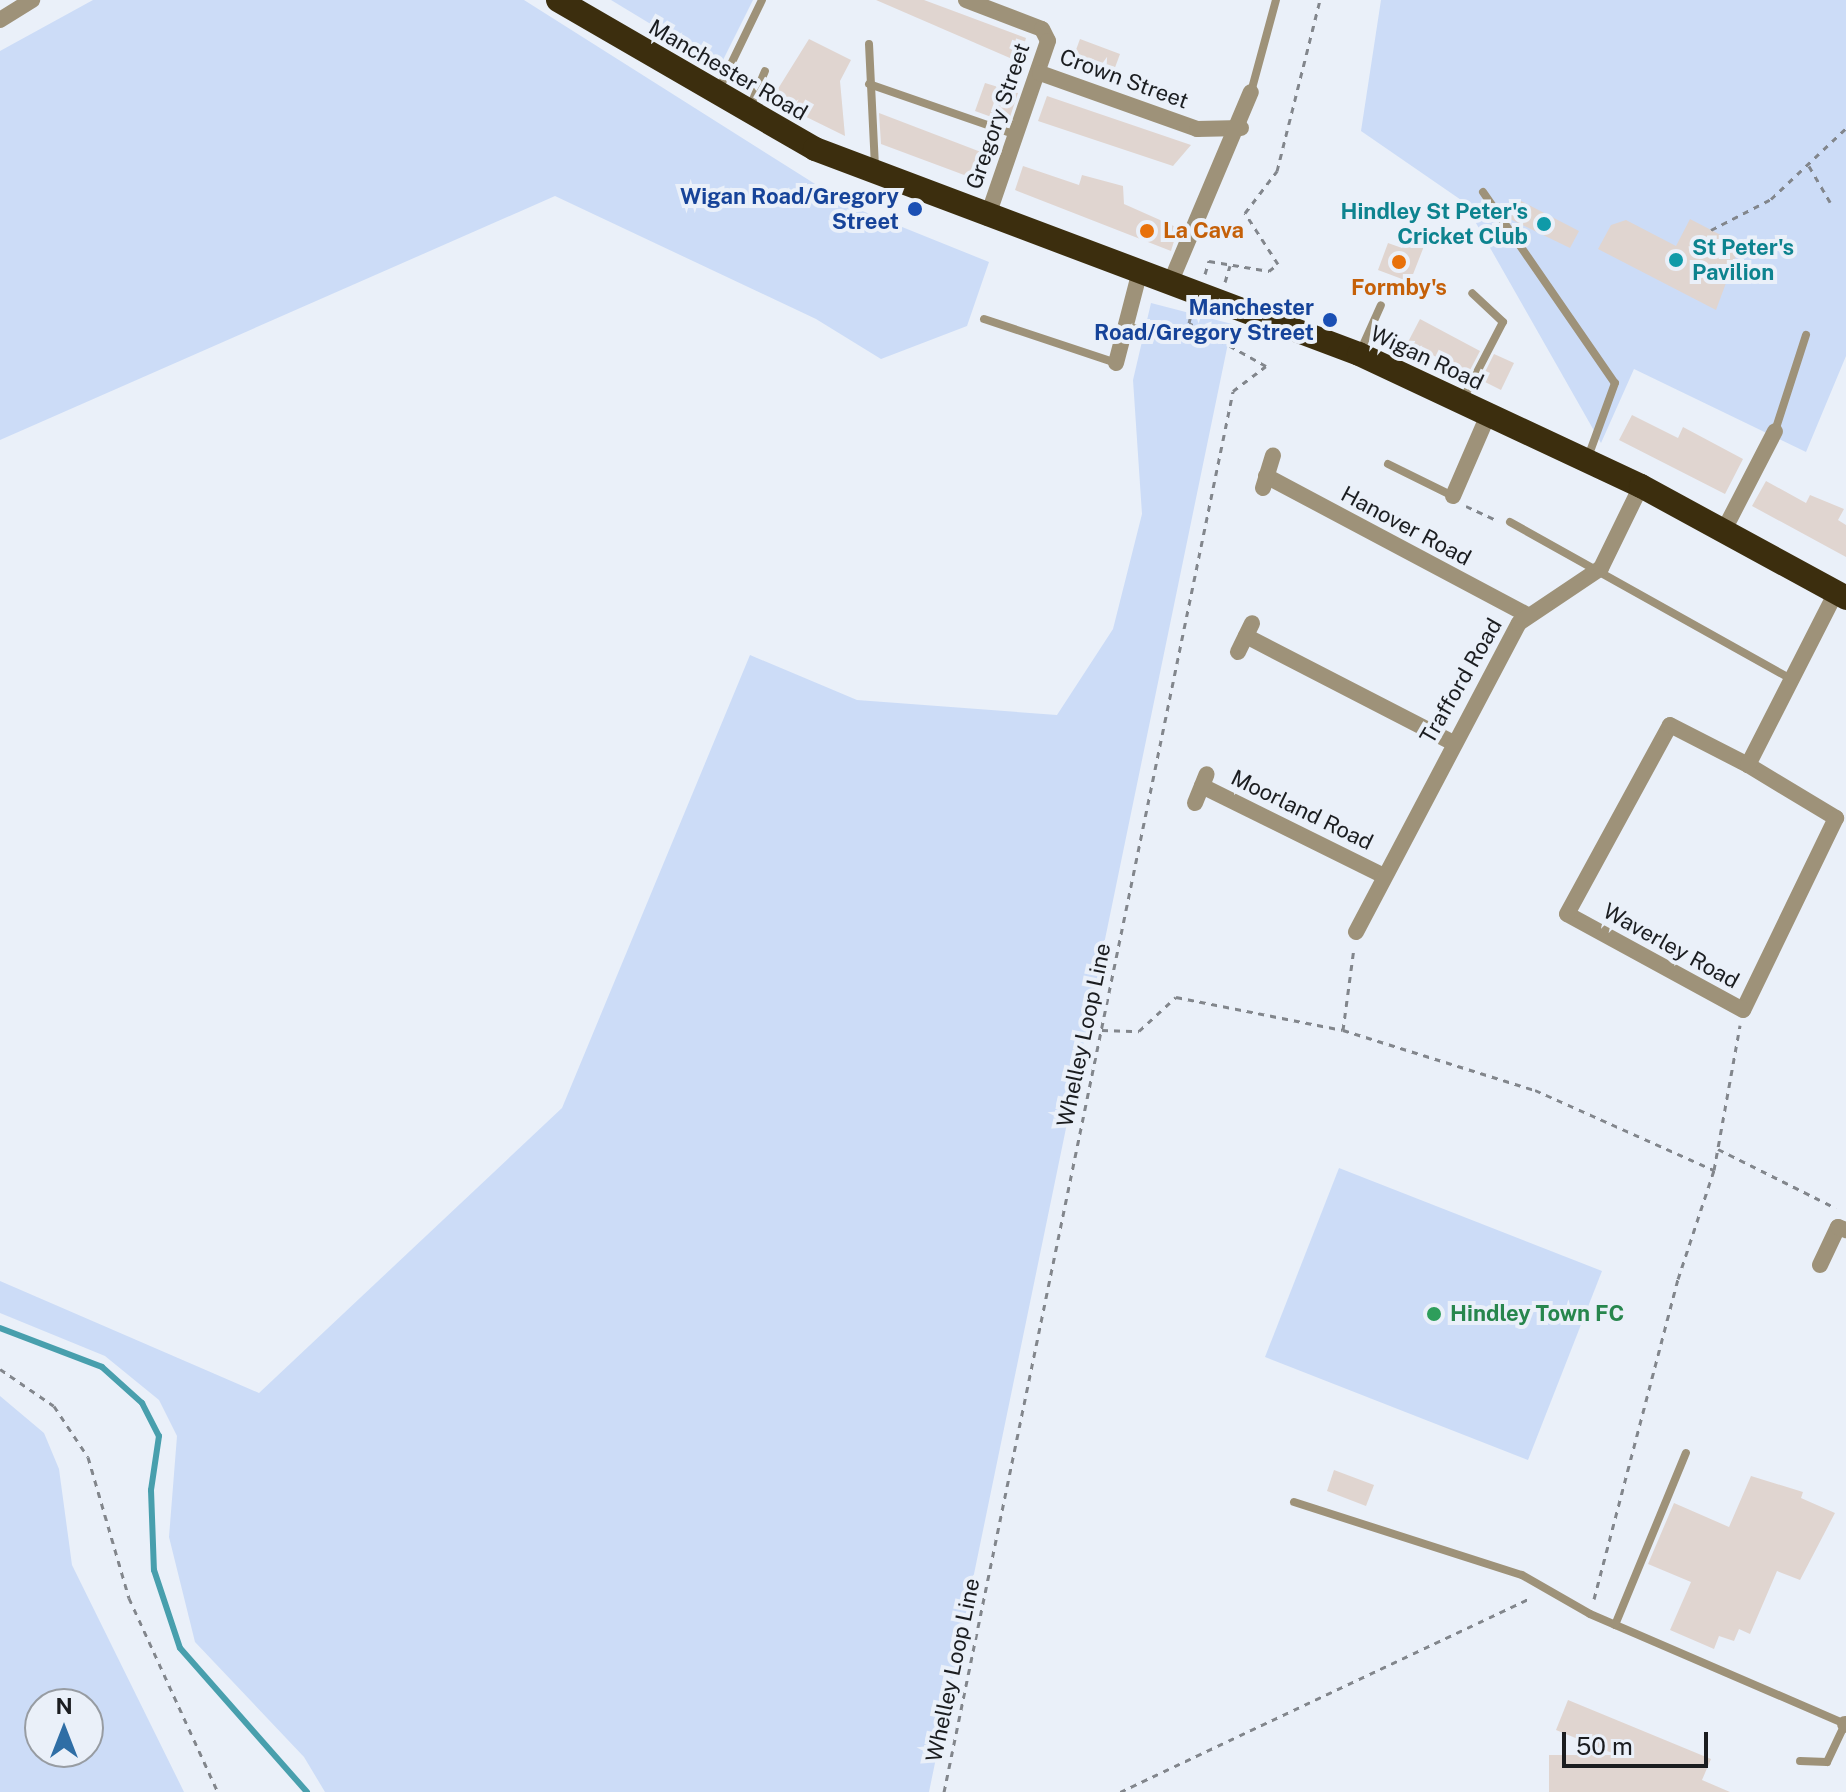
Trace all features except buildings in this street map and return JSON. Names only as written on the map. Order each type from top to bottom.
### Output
[{"type":"highway","name":"Manchester Road","points":[[558,0],[747,114],[877,176]]},
{"type":"highway","name":"Wigan Road","points":[[877,176],[987,218],[1171,281],[1359,354],[1641,486],[1841,595]]},
{"type":"street","points":[[0,20],[32,0]]},
{"type":"street","name":"Gregory Street","points":[[966,0],[1042,29],[1048,41],[1040,73],[987,218]]},
{"type":"street","name":"Crown Street","points":[[1040,73],[1197,129],[1241,128]]},
{"type":"street","points":[[1171,281],[1241,128],[1251,92]]},
{"type":"street","points":[[1116,363],[1140,271]]},
{"type":"street","points":[[1453,496],[1488,415]]},
{"type":"street","points":[[1724,530],[1775,431]]},
{"type":"street","name":"Hanover Road","points":[[1273,455],[1265,482],[1526,614]]},
{"type":"street","points":[[1596,573],[1641,486]]},
{"type":"street","name":"Trafford Road","points":[[1356,932],[1451,742],[1526,614],[1596,573]]},
{"type":"street","points":[[1748,765],[1791,679],[1841,595]]},
{"type":"street","points":[[1238,652],[1249,630],[1451,742]]},
{"type":"street","name":"Waverley Road","points":[[1670,725],[1748,765],[1836,818],[1743,1010],[1567,914],[1670,725]]},
{"type":"street","name":"Moorland Road","points":[[1195,803],[1205,780],[1382,875]]},
{"type":"street","points":[[1820,1265],[1844,1220]]},
{"type":"lane","points":[[716,95],[762,0]]},
{"type":"lane","points":[[1251,92],[1276,0]]},
{"type":"lane","points":[[869,44],[869,84],[877,176]]},
{"type":"lane","points":[[747,114],[765,71]]},
{"type":"lane","points":[[869,84],[1017,136]]},
{"type":"lane","points":[[1483,192],[1615,383],[1586,462]]},
{"type":"lane","points":[[1461,401],[1503,322],[1472,293]]},
{"type":"lane","points":[[1359,354],[1381,305]]},
{"type":"lane","points":[[984,319],[1116,363]]},
{"type":"lane","points":[[1127,326],[1172,339]]},
{"type":"lane","points":[[1775,431],[1806,335]]},
{"type":"lane","points":[[1388,464],[1453,496]]},
{"type":"lane","points":[[1510,522],[1596,573],[1791,679]]},
{"type":"lane","points":[[1615,1625],[1686,1453]]},
{"type":"lane","points":[[1294,1502],[1496,1564],[1590,1614],[1846,1725],[1827,1762],[1800,1761]]},
{"type":"path","points":[[1205,275],[1209,261],[1269,271],[1278,264],[1245,213],[1277,171],[1320,0]]},
{"type":"path","points":[[1711,230],[1771,199],[1845,134],[1846,128]]},
{"type":"path","points":[[1809,166],[1830,202]]},
{"type":"path","points":[[1225,282],[1230,265]]},
{"type":"path","name":"Whelley Loop Line","points":[[944,1792],[1233,391],[1266,366],[1210,331],[1189,323],[1194,308]]},
{"type":"path","points":[[1453,496],[1510,522]]},
{"type":"path","points":[[1343,1030],[1356,932]]},
{"type":"path","points":[[1102,1030],[1139,1031],[1176,997],[1343,1030],[1535,1090],[1714,1170]]},
{"type":"path","points":[[1590,1614],[1678,1279],[1714,1170],[1743,1010]]},
{"type":"path","points":[[1718,1149],[1844,1220]]},
{"type":"path","points":[[0,1369],[54,1406],[88,1457],[129,1598],[218,1792]]},
{"type":"path","points":[[1120,1792],[1545,1591]]},
{"type":"shaded area","points":[[93,0],[524,0],[850,206],[989,262],[967,326],[881,359],[816,319],[555,196],[0,440],[0,51]]},
{"type":"shaded area","points":[[611,0],[753,0],[720,66]]},
{"type":"shaded area","points":[[1381,0],[1846,0],[1846,356],[1806,452],[1634,369],[1601,443],[1464,202],[1361,131]]},
{"type":"shaded area","points":[[1151,303],[1232,324],[929,1792],[325,1792],[304,1757],[195,1642],[169,1537],[177,1436],[159,1400],[105,1356],[0,1313],[0,1281],[259,1393],[562,1108],[750,655],[857,700],[1057,715],[1113,629],[1142,514],[1133,380]]},
{"type":"shaded area","name":"Hindley Town FC","points":[[1339,1168],[1602,1271],[1528,1460],[1265,1357]]},
{"type":"shaded area","points":[[0,1396],[44,1433],[59,1469],[72,1565],[184,1792],[0,1792]]},
{"type":"waterway","points":[[0,1328],[102,1367],[142,1403],[159,1436],[151,1490],[154,1570],[180,1648],[307,1792]]},
{"type":"place","name":"Wigan Road/Gregory Street","points":[[915,209]]},
{"type":"place","name":"Hindley St Peter's Cricket Club","points":[[1544,224]]},
{"type":"place","name":"La Cava","points":[[1147,231]]},
{"type":"place","name":"St Peter's Pavilion","points":[[1676,260]]},
{"type":"place","name":"Formby's","points":[[1399,262]]},
{"type":"place","name":"Manchester Road/Gregory Street","points":[[1330,320]]},
{"type":"place","name":"Hindley Town FC","points":[[1434,1314]]}]
